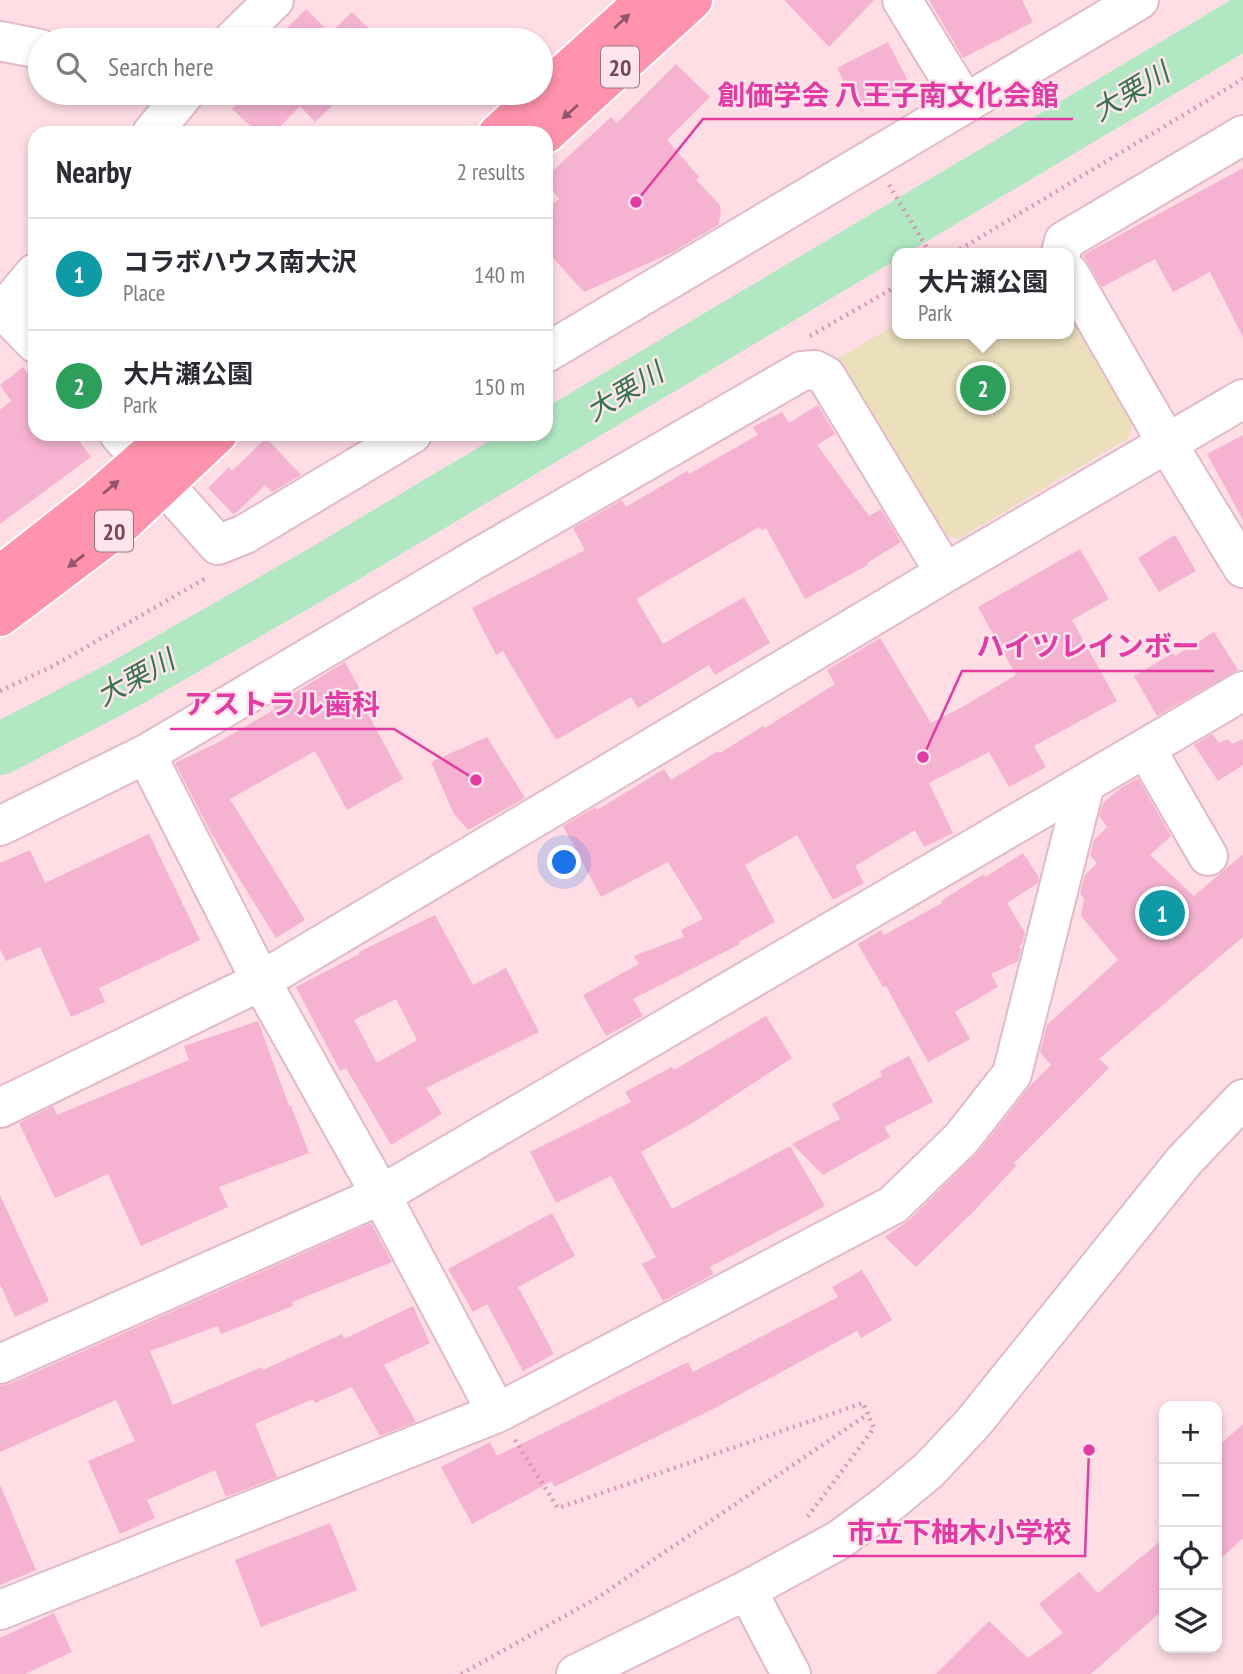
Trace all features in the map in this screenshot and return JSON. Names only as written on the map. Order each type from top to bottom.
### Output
[{"type":"main road","name":"20","points":[[553,83],[645,0]]},
{"type":"main road","name":"20","points":[[553,128],[693,0]]},
{"type":"main road","name":"20","points":[[506,126],[529,105]]},
{"type":"main road","name":"20","points":[[0,575],[35,550],[163,441]]},
{"type":"main road","name":"20","points":[[0,617],[96,546],[142,460],[198,441]]},
{"type":"street","points":[[245,28],[274,0]]},
{"type":"street","points":[[902,0],[965,103]]},
{"type":"street","points":[[553,349],[1139,0]]},
{"type":"street","points":[[0,41],[28,47]]},
{"type":"street","points":[[158,126],[175,105]]},
{"type":"street","points":[[1063,248],[1065,241],[1243,135]]},
{"type":"street","points":[[28,281],[2,313],[28,337]]},
{"type":"street","points":[[1074,281],[1243,568]]},
{"type":"street","points":[[0,826],[146,754],[802,370],[814,370],[826,376],[945,573]]},
{"type":"street","points":[[0,1108],[261,981],[945,573],[1243,399]]},
{"type":"street","points":[[142,460],[218,545],[245,534],[400,441]]},
{"type":"street","points":[[0,1364],[381,1195],[1243,691]]},
{"type":"street","points":[[1146,749],[1208,856]]},
{"type":"street","points":[[146,754],[261,981],[381,1195],[497,1413]]},
{"type":"street","points":[[0,1610],[497,1413],[893,1205],[961,1139],[1012,1074],[1085,785]]},
{"type":"street","points":[[576,1674],[747,1590],[839,1540],[929,1470],[973,1423],[1184,1161],[1243,1099]]},
{"type":"street","points":[[747,1590],[791,1674]]},
{"type":"path","points":[[962,248],[1243,79]]},
{"type":"path","points":[[888,183],[927,248]]},
{"type":"path","points":[[808,337],[892,289]]},
{"type":"path","points":[[0,691],[53,666],[122,628],[219,570]]},
{"type":"path","points":[[497,1413],[558,1508],[863,1404],[874,1428],[806,1518]]},
{"type":"path","points":[[461,1674],[597,1598],[868,1414]]},
{"type":"shaded area","points":[[1074,318],[1133,415],[1130,437],[959,539],[937,534],[833,361],[892,327],[892,339],[1074,339]]},
{"type":"building","points":[[784,0],[874,0],[829,47]]},
{"type":"building","points":[[929,0],[1022,0],[1033,22],[963,58]]},
{"type":"building","points":[[306,9],[325,28],[287,28]]},
{"type":"building","points":[[352,12],[368,28],[335,28]]},
{"type":"building","points":[[888,42],[910,85],[859,111],[837,68]]},
{"type":"building","points":[[676,64],[710,97],[667,140],[699,177],[696,180],[720,205],[721,214],[718,225],[673,252],[584,292],[553,258],[553,204],[559,199],[553,191],[553,171],[611,117],[617,123]]},
{"type":"building","points":[[236,105],[333,105],[315,122],[300,106],[281,126],[250,126],[232,109]]},
{"type":"building","points":[[1243,168],[1243,337],[1210,272],[1173,292],[1155,259],[1102,287],[1083,255]]},
{"type":"building","points":[[23,367],[28,374],[28,441],[79,441],[91,457],[0,524],[0,410],[11,401],[0,385]]},
{"type":"building","points":[[818,405],[835,434],[817,445],[869,516],[881,509],[901,542],[867,563],[868,565],[805,599],[766,528],[762,530],[759,527],[636,599],[663,644],[744,597],[770,643],[715,675],[709,665],[638,708],[631,697],[556,740],[503,651],[496,655],[472,608],[585,550],[573,528],[622,500],[626,507],[687,471],[689,474],[758,435],[753,427],[782,412],[789,423]]},
{"type":"building","points":[[1243,435],[1243,520],[1207,454]]},
{"type":"building","points":[[263,441],[269,441],[301,475],[272,492],[265,485],[234,515],[208,488],[229,467],[232,471]]},
{"type":"building","points":[[1175,535],[1196,571],[1159,592],[1138,558]]},
{"type":"building","points":[[1080,549],[1109,599],[1072,620],[1117,701],[1034,746],[1046,767],[1009,787],[989,752],[929,783],[953,833],[924,847],[915,830],[855,866],[864,883],[833,900],[797,835],[745,865],[775,922],[739,942],[740,944],[633,999],[643,1016],[606,1036],[583,995],[639,964],[634,956],[684,937],[681,930],[703,919],[668,862],[601,897],[563,826],[596,807],[597,810],[664,769],[671,780],[763,726],[765,728],[835,684],[827,670],[880,638],[931,723],[964,706],[1016,675],[978,607]]},
{"type":"building","points":[[1214,632],[1238,670],[1157,716],[1134,676],[1173,653],[1175,656]]},
{"type":"building","points":[[345,662],[370,708],[366,710],[403,779],[347,810],[315,751],[230,799],[305,920],[276,938],[211,833],[175,763],[219,742],[275,709],[273,706]]},
{"type":"building","points":[[1212,734],[1219,743],[1228,739],[1232,744],[1243,739],[1243,765],[1218,781],[1194,745]]},
{"type":"building","points":[[487,737],[525,798],[468,830],[454,814],[431,762]]},
{"type":"building","points":[[1138,778],[1171,836],[1150,855],[1194,896],[1243,854],[1243,937],[1099,1059],[1109,1068],[1014,1163],[1016,1166],[974,1211],[916,1267],[885,1237],[908,1221],[978,1152],[1030,1086],[1051,1065],[1040,1052],[1047,1025],[1118,960],[1081,916],[1084,899],[1080,894],[1085,875],[1097,863],[1090,855],[1094,840],[1107,827],[1099,816],[1103,803]]},
{"type":"building","points":[[149,834],[200,940],[99,988],[105,1002],[71,1017],[40,947],[6,961],[0,949],[0,863],[30,850],[45,883]]},
{"type":"building","points":[[1023,853],[1039,877],[1038,883],[1007,903],[1025,933],[1019,946],[1021,949],[1018,961],[991,974],[998,987],[955,1012],[970,1039],[928,1062],[886,986],[883,987],[858,944],[881,930],[884,935]]},
{"type":"building","points":[[435,915],[473,985],[506,968],[539,1032],[426,1088],[442,1114],[391,1145],[346,1068],[340,1071],[296,987],[359,952]],"holes":[[[396,999],[417,1040],[377,1063],[354,1020]]]},
{"type":"building","points":[[766,1016],[792,1058],[697,1120],[641,1152],[672,1209],[790,1146],[825,1206],[710,1267],[714,1274],[663,1301],[642,1264],[656,1257],[611,1176],[556,1203],[530,1152],[631,1102],[625,1092],[672,1067],[674,1070]]},
{"type":"building","points":[[258,1021],[309,1153],[219,1187],[228,1207],[141,1246],[108,1174],[55,1198],[19,1123],[53,1106],[57,1115],[189,1060],[184,1046]]},
{"type":"building","points":[[909,1056],[933,1102],[884,1127],[890,1137],[823,1175],[792,1144],[840,1119],[832,1104],[882,1076],[880,1071]]},
{"type":"building","points":[[0,1195],[49,1301],[15,1317],[0,1284]]},
{"type":"building","points":[[552,1213],[575,1256],[518,1287],[554,1354],[523,1371],[487,1304],[473,1312],[448,1269]]},
{"type":"building","points":[[371,1223],[392,1262],[292,1302],[293,1306],[221,1334],[218,1326],[150,1351],[173,1405],[262,1367],[263,1370],[342,1334],[344,1339],[413,1306],[430,1343],[384,1365],[416,1422],[380,1436],[352,1387],[315,1403],[313,1399],[255,1424],[277,1477],[226,1497],[215,1470],[147,1500],[155,1518],[120,1534],[88,1461],[135,1441],[116,1400],[0,1452],[0,1386]]},
{"type":"building","points":[[862,1270],[892,1320],[861,1338],[857,1331],[711,1410],[554,1487],[552,1481],[472,1524],[441,1467],[490,1442],[497,1456],[688,1362],[693,1372],[838,1297],[832,1287]]},
{"type":"building","points":[[1243,1424],[1243,1538],[1222,1557],[1222,1464],[1222,1443]]},
{"type":"building","points":[[0,1485],[36,1570],[0,1585]]},
{"type":"building","points":[[330,1523],[357,1590],[261,1627],[235,1560]]},
{"type":"building","points":[[1159,1542],[1159,1613],[1091,1674],[936,1674],[989,1621],[1028,1658],[1063,1633],[1039,1604],[1079,1572],[1098,1593]]},
{"type":"building","points":[[54,1613],[72,1652],[25,1674],[0,1674],[0,1638]]},
{"type":"waterway","name":"大栗川","points":[[553,433],[1243,23]]},
{"type":"waterway","name":"大栗川","points":[[0,749],[123,685],[540,441]]},
{"type":"place","name":"創価学会 八王子南文化会館","points":[[636,202]]},
{"type":"place","name":"大片瀬公園","points":[[983,388]]},
{"type":"place","name":"ハイツレインボー","points":[[923,757]]},
{"type":"place","name":"アストラル歯科","points":[[476,780]]},
{"type":"place","name":"コラボハウス南大沢","points":[[1162,913]]},
{"type":"place","name":"市立下柚木小学校","points":[[1089,1450]]}]
